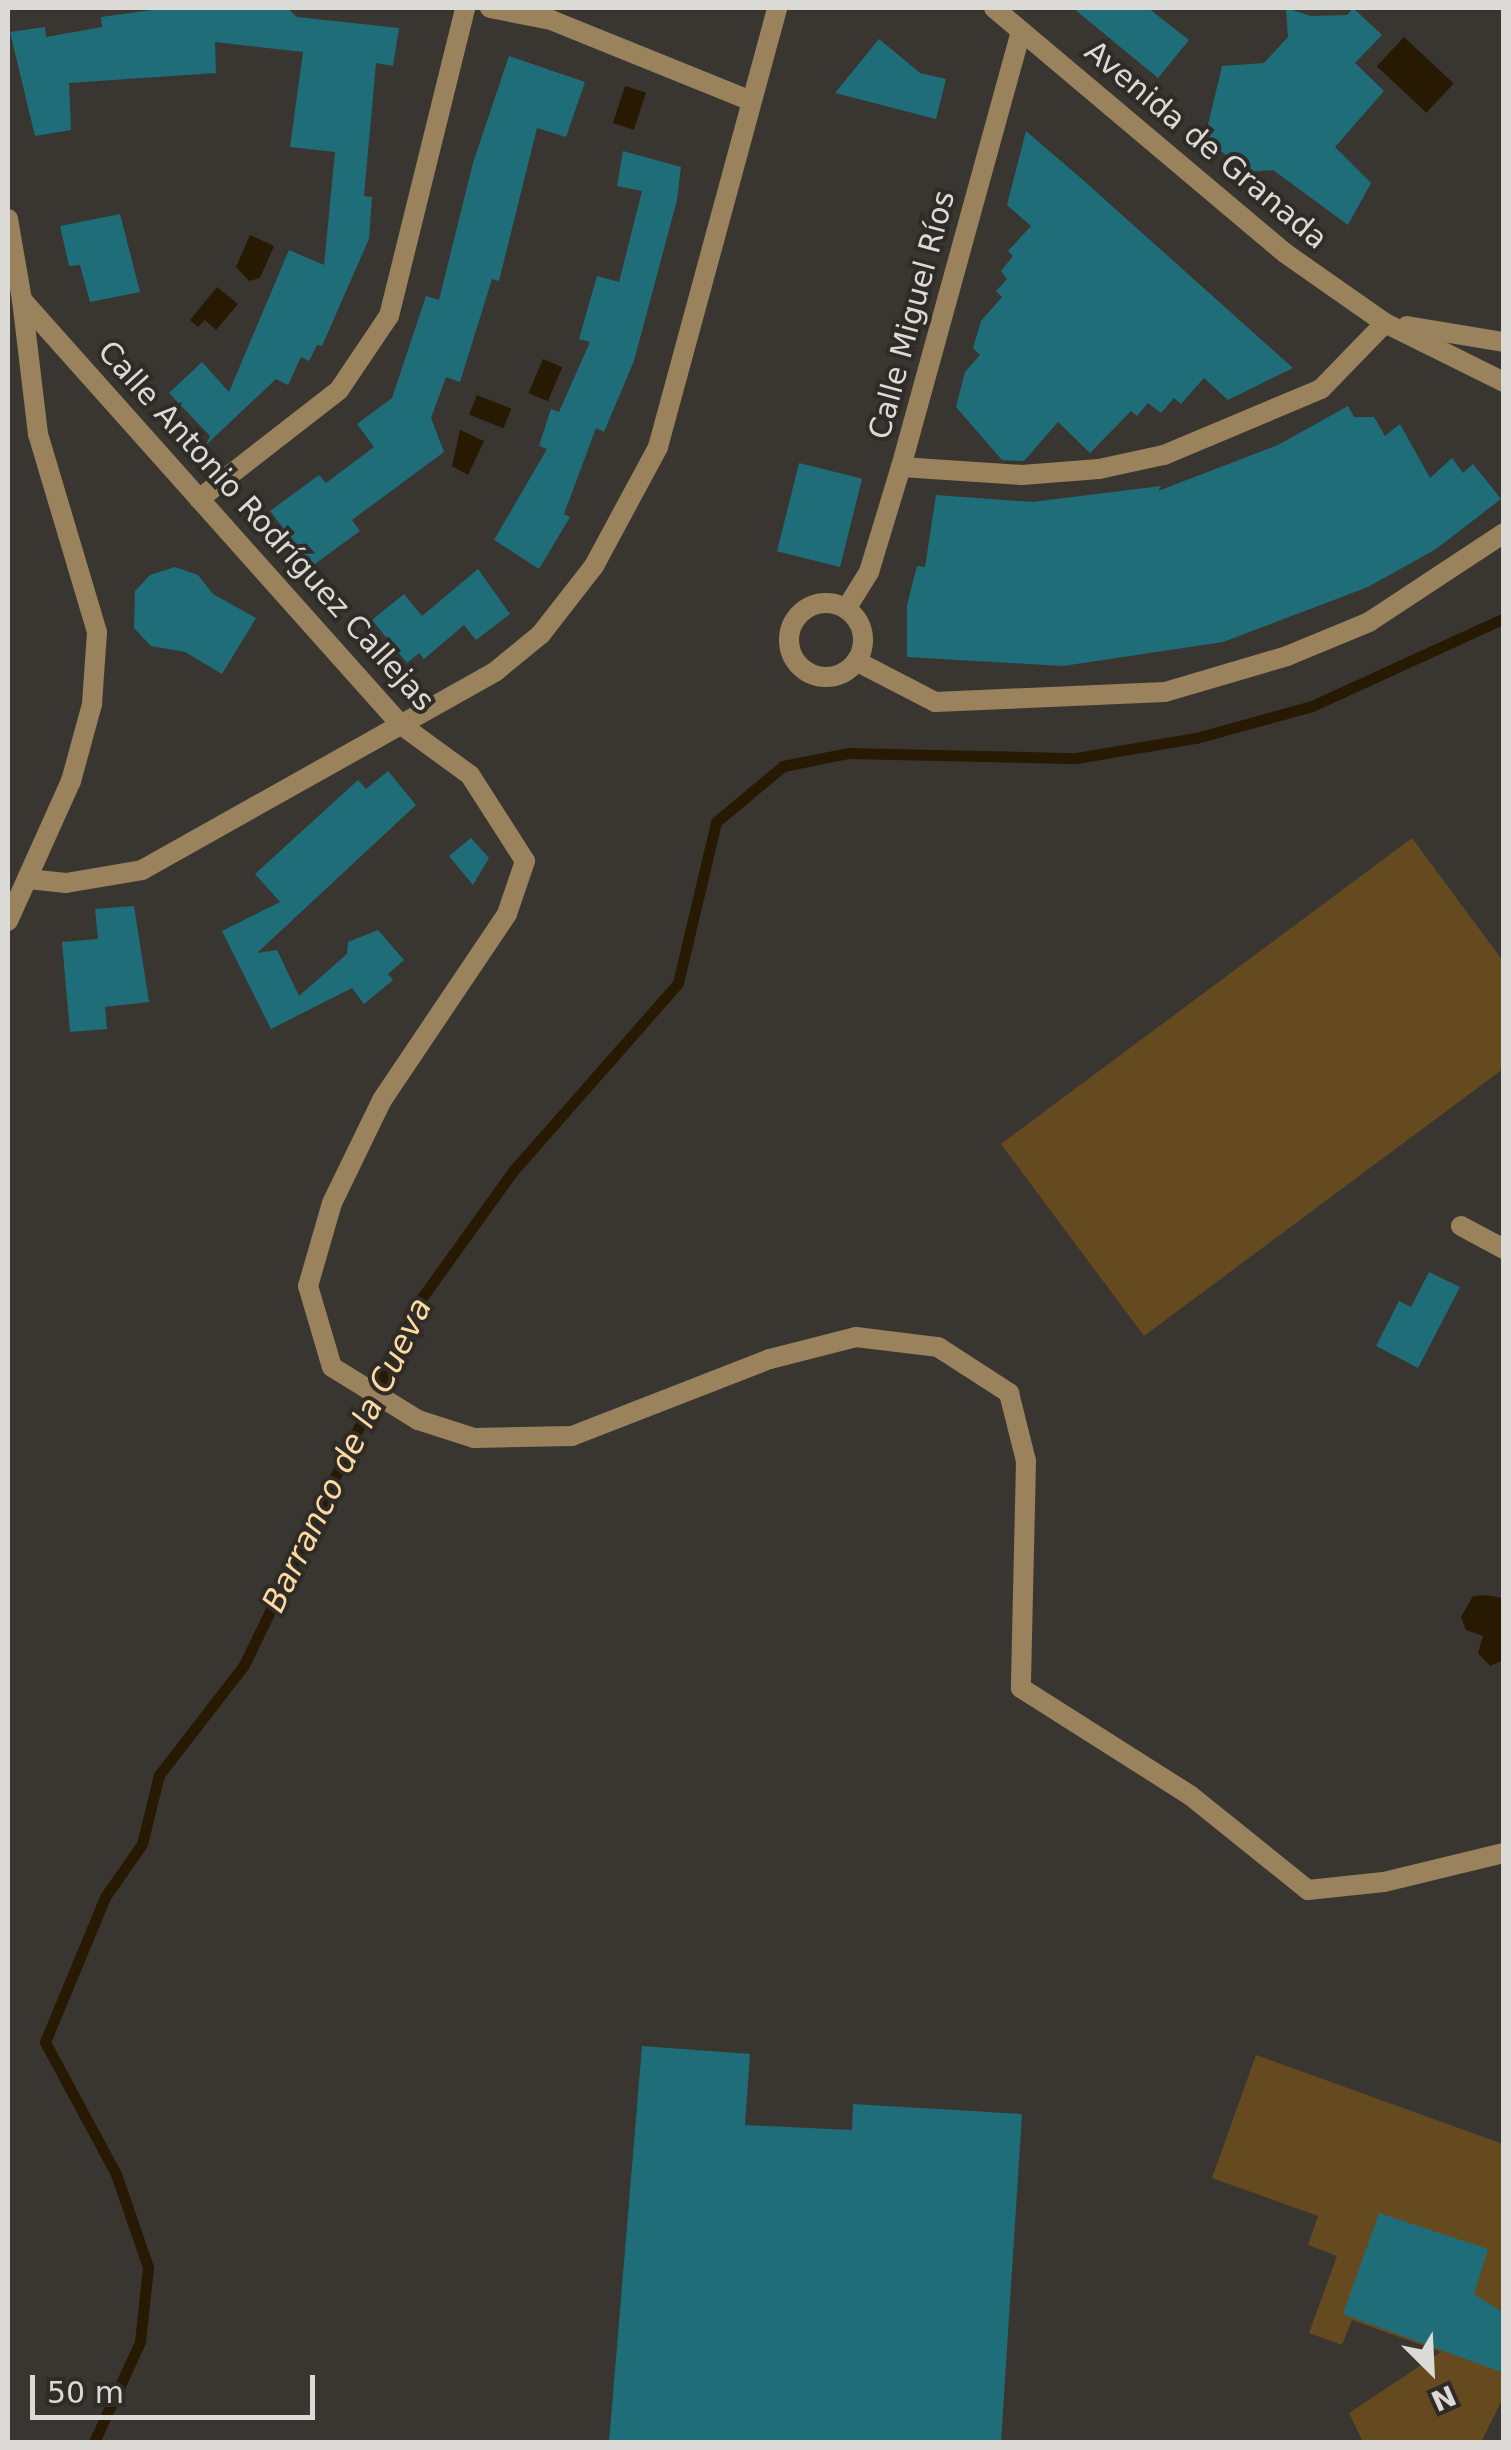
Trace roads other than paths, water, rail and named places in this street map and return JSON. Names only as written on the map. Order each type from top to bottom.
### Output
[{"type":"street","points":[[199,499],[340,390],[389,316],[465,8]]},
{"type":"street","points":[[490,8],[551,20],[749,100]]},
{"type":"street","points":[[28,879],[66,883],[142,870],[496,671],[541,634],[594,566],[658,447],[749,100],[778,8]]},
{"type":"street","name":"Avenida de Granada","points":[[994,8],[1285,253],[1385,322],[1504,382]]},
{"type":"street","name":"Calle Miguel Ríos","points":[[846,609],[869,572],[901,467],[1021,30]]},
{"type":"street","points":[[8,219],[38,434],[97,632],[92,704],[71,781],[8,921]]},
{"type":"street","name":"Calle Antonio Rodríguez Callejas","points":[[22,300],[400,724],[470,775],[526,861],[507,914],[382,1100],[332,1203],[308,1286],[332,1367],[418,1420],[474,1438],[572,1436],[770,1360],[856,1337],[938,1347],[1009,1393],[1026,1461],[1021,1688],[1191,1796],[1308,1890],[1384,1882],[1504,1852]]},
{"type":"street","points":[[901,467],[1022,475],[1099,470],[1164,455],[1322,389],[1385,322]]},
{"type":"street","name":"Avenida de Granada","points":[[1385,322],[1504,342]]},
{"type":"street","points":[[856,661],[936,702],[1165,692],[1287,656],[1369,622],[1504,533]]},
{"type":"street","points":[[812,606],[846,609],[863,638],[856,661],[836,676],[812,674],[789,646],[794,622],[812,606]]},
{"type":"street","points":[[1461,1226],[1504,1250]]},
{"type":"waterway","name":"Barranco de la Cueva","points":[[94,2442],[140,2342],[148,2267],[116,2174],[45,2042],[105,1897],[142,1844],[159,1775],[244,1665],[421,1299],[513,1171],[678,983],[716,822],[783,766],[848,753],[1076,758],[1196,738],[1312,706],[1504,618]]}]
